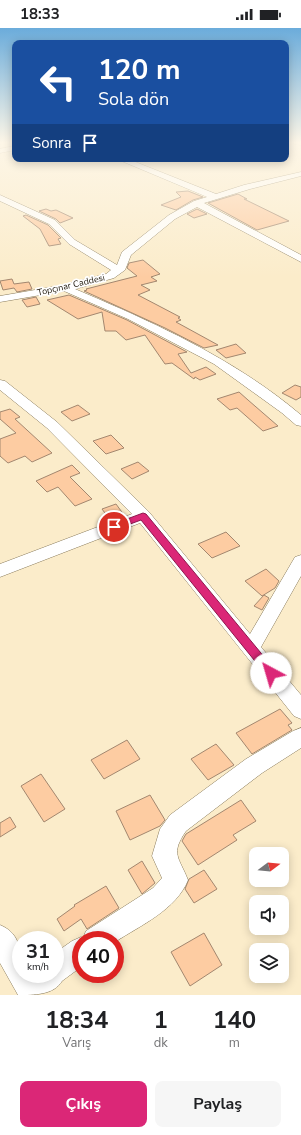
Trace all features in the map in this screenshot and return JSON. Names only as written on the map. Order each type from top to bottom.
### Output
[{"type":"street","points":[[191,187],[213,196]]},
{"type":"street","name":"Topçınar Caddesi","points":[[0,299],[65,288],[110,276],[122,268],[126,254],[172,217],[213,196],[248,187]]},
{"type":"street","points":[[0,198],[52,222],[72,242],[118,270]]},
{"type":"street","points":[[197,203],[301,260]]},
{"type":"street","points":[[65,288],[132,317],[218,361],[287,410],[301,422]]},
{"type":"street","points":[[0,384],[52,425],[143,516],[301,710]]},
{"type":"street","points":[[0,571],[143,516]]},
{"type":"street","points":[[252,648],[301,561]]},
{"type":"street","points":[[109,931],[162,897],[176,880],[164,856],[168,837],[178,824],[254,766],[301,737]]},
{"type":"street","points":[[0,938],[32,993],[42,983]]},
{"type":"street","points":[[64,963],[72,957]]},
{"type":"building","points":[[188,191],[203,197],[193,200],[176,210],[161,205],[181,197],[176,192]]},
{"type":"building","points":[[238,194],[247,199],[244,199],[289,221],[257,230],[208,203]]},
{"type":"building","points":[[46,209],[51,211],[56,210],[73,218],[60,223],[56,219],[39,211]]},
{"type":"building","points":[[197,209],[207,214],[194,218],[187,214]]},
{"type":"building","points":[[26,215],[48,225],[61,238],[58,239],[61,244],[49,246],[40,229],[23,216]]},
{"type":"building","points":[[143,260],[160,274],[151,277],[157,281],[141,285],[150,290],[138,295],[180,317],[178,318],[181,320],[176,322],[218,345],[204,348],[165,328],[84,291],[87,290],[86,289],[137,276],[127,268],[129,263]]},
{"type":"building","points":[[12,279],[14,284],[29,282],[32,289],[17,292],[14,288],[3,290],[0,281]]},
{"type":"building","points":[[69,295],[127,320],[187,352],[178,354],[191,373],[206,367],[216,374],[200,380],[195,377],[194,379],[172,363],[165,364],[145,335],[126,340],[116,331],[105,331],[102,312],[78,319],[47,300]]},
{"type":"building","points":[[36,297],[40,304],[27,307],[22,300]]},
{"type":"building","points":[[236,344],[246,353],[226,358],[216,350]]},
{"type":"building","points":[[295,385],[301,387],[301,397],[296,400],[282,393]]},
{"type":"building","points":[[239,392],[278,426],[263,431],[237,408],[230,410],[217,399]]},
{"type":"building","points":[[78,405],[90,414],[72,421],[61,412]]},
{"type":"building","points":[[10,409],[20,417],[15,419],[52,453],[32,462],[25,456],[8,463],[0,456],[0,439],[16,433],[0,419],[0,412]]},
{"type":"building","points":[[111,435],[124,448],[106,454],[93,441]]},
{"type":"building","points":[[138,462],[149,471],[132,479],[121,469]]},
{"type":"building","points":[[72,465],[80,473],[70,477],[92,499],[75,506],[58,487],[47,492],[36,481]]},
{"type":"building","points":[[116,504],[124,515],[110,520],[102,509]]},
{"type":"building","points":[[226,532],[240,546],[212,558],[198,544]]},
{"type":"building","points":[[266,569],[279,581],[275,588],[262,596],[245,581]]},
{"type":"building","points":[[264,595],[269,598],[262,610],[254,606]]},
{"type":"building","points":[[280,709],[292,723],[288,725],[292,730],[252,754],[236,733]]},
{"type":"building","points":[[127,740],[140,759],[104,779],[91,760]]},
{"type":"building","points":[[216,744],[234,765],[208,780],[191,759]]},
{"type":"building","points":[[41,774],[65,809],[44,822],[21,786]]},
{"type":"building","points":[[150,795],[165,820],[160,826],[130,840],[116,811]]},
{"type":"building","points":[[241,800],[256,821],[233,835],[237,840],[198,865],[182,841],[186,834]]},
{"type":"building","points":[[10,817],[16,827],[0,837],[0,823]]},
{"type":"building","points":[[142,861],[155,883],[142,894],[128,870]]},
{"type":"building","points":[[204,870],[217,889],[194,903],[185,889],[189,879]]},
{"type":"building","points":[[106,886],[119,908],[87,929],[81,919],[64,931],[57,919],[75,906],[74,905]]},
{"type":"building","points":[[204,933],[222,965],[190,986],[171,952]]},
{"type":"route","points":[[114,527],[143,516],[271,673]]}]
